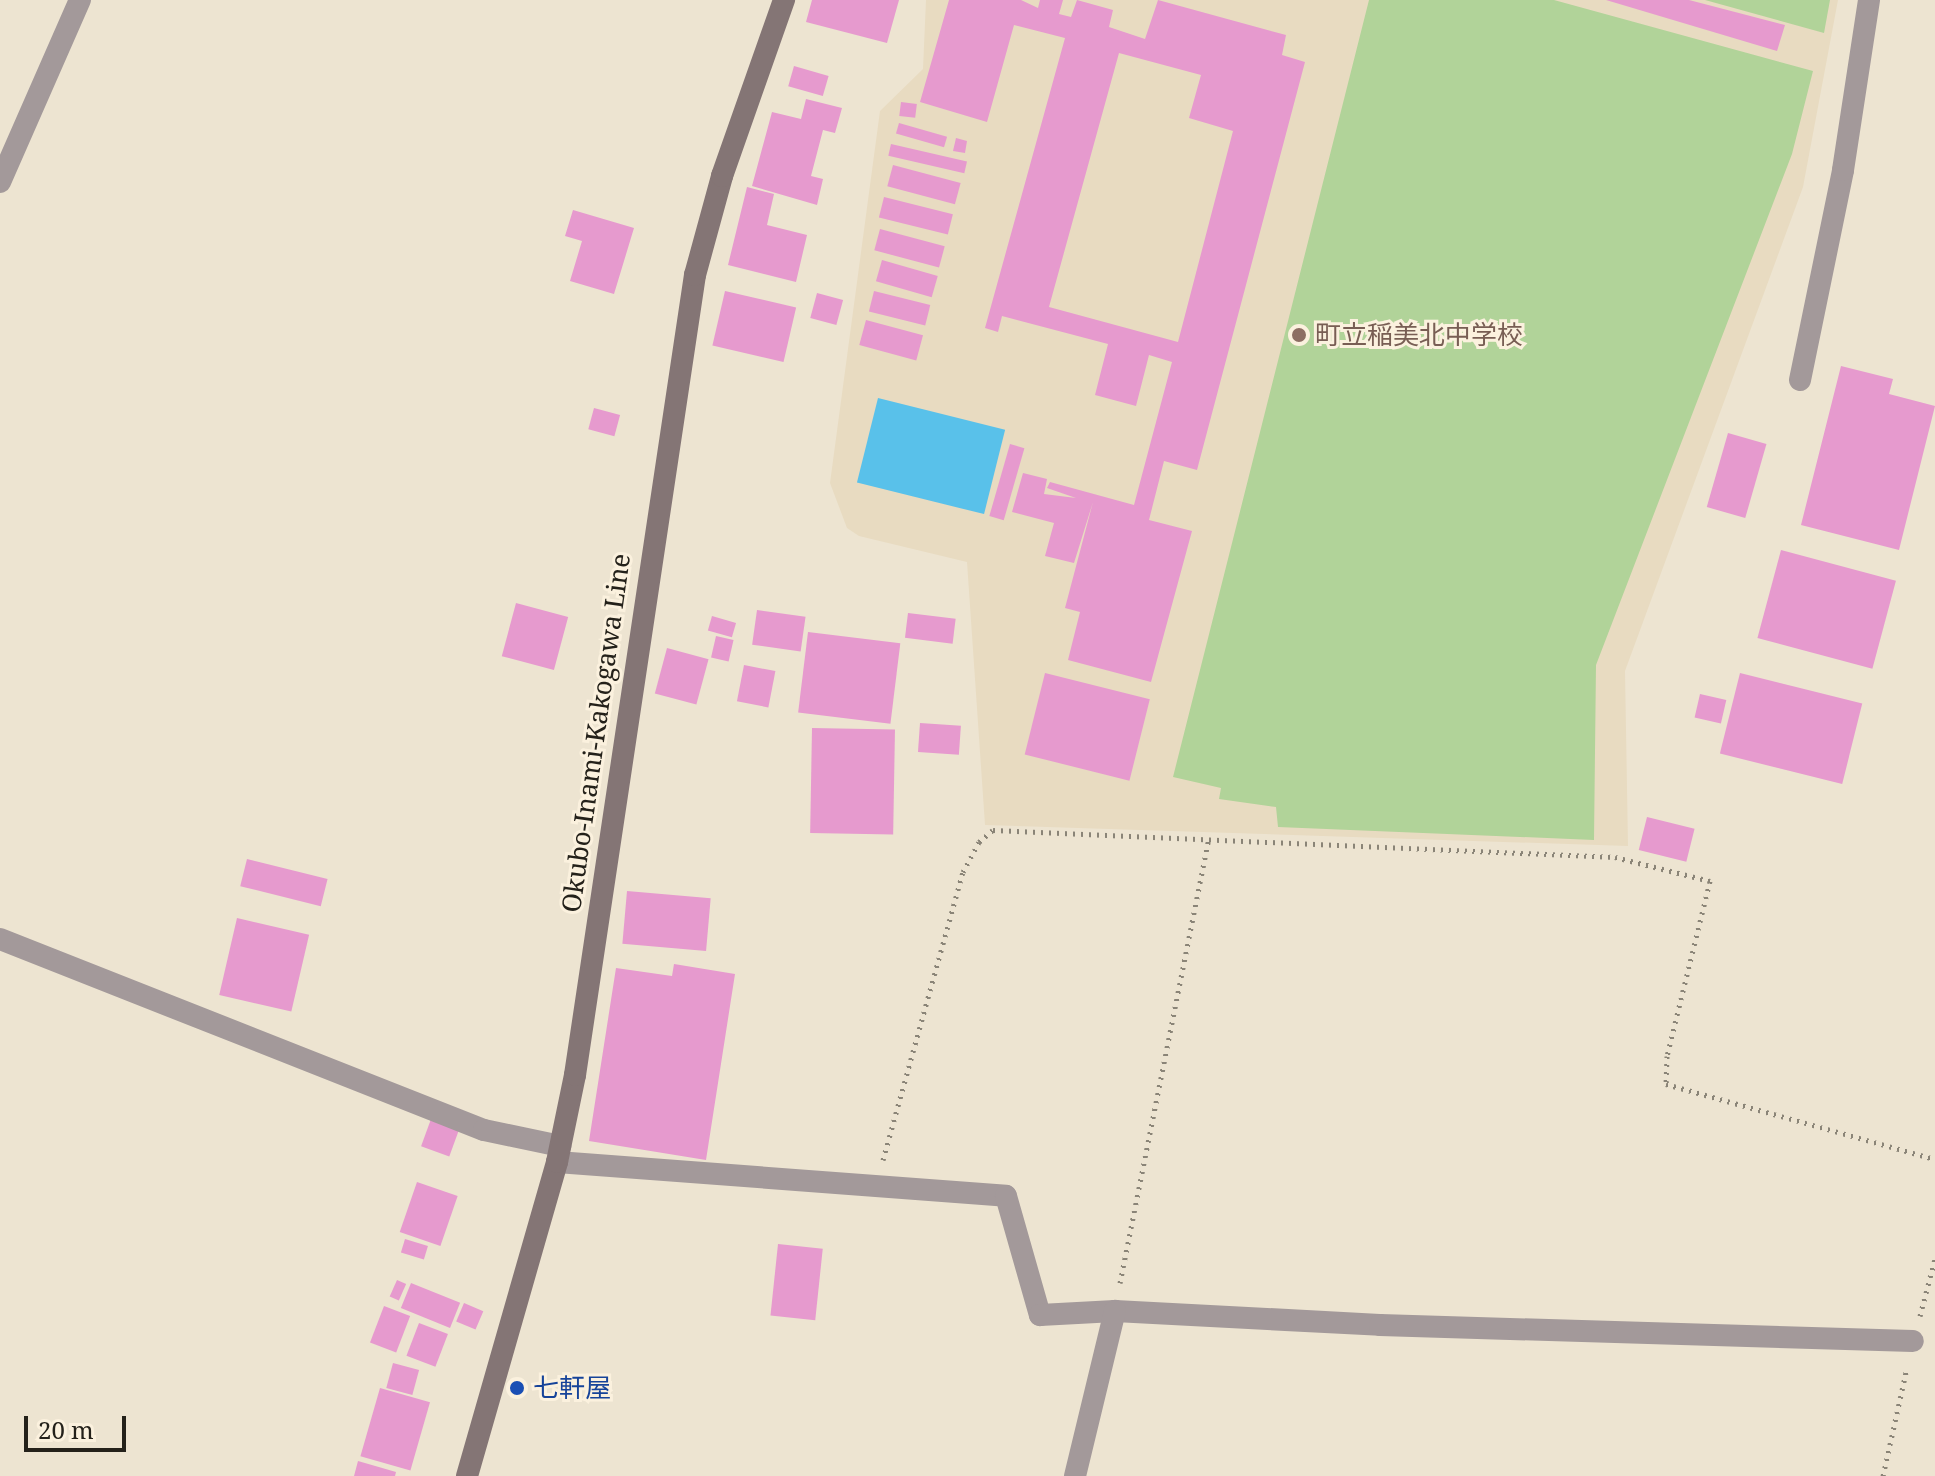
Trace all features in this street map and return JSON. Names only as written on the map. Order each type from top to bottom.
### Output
[{"type":"main road","name":"Okubo-Inami-Kakogawa Line","points":[[467,1476],[559,1154],[695,275],[722,176],[784,0]]},
{"type":"street","points":[[0,182],[80,0]]},
{"type":"street","points":[[1800,380],[1843,170],[1869,0]]},
{"type":"street","points":[[0,939],[484,1130],[559,1154],[875,1187],[1006,1196],[1040,1315],[1115,1311],[1380,1325],[1913,1341]]},
{"type":"street","points":[[1075,1476],[1115,1311]]},
{"type":"path","points":[[875,1187],[963,872],[979,842],[993,830],[1615,857],[1710,881],[1667,1056],[1666,1084],[1935,1159]]},
{"type":"path","points":[[1115,1311],[1208,841]]},
{"type":"path","points":[[1883,1476],[1935,1259]]},
{"type":"shaded area","name":"町立稲美北中学校","points":[[926,0],[1838,0],[1803,187],[1625,671],[1628,846],[985,825],[967,562],[859,536],[847,528],[830,483],[880,111],[923,69]]},
{"type":"green space","name":"町立稲美北中学校","points":[[1369,0],[1554,0],[1813,71],[1792,154],[1596,665],[1594,840],[1278,827],[1276,807],[1219,799],[1221,788],[1173,777]]},
{"type":"green space","points":[[1705,0],[1830,0],[1824,33]]},
{"type":"water","points":[[878,398],[1005,430],[984,514],[857,482]]},
{"type":"building","points":[[812,0],[899,0],[887,43],[806,22]]},
{"type":"building","name":"町立稲美北中学校","points":[[949,0],[1021,0],[1038,8],[1040,0],[1063,0],[1059,14],[1071,17],[1077,0],[1113,10],[1109,27],[1145,39],[1158,0],[1286,35],[1282,55],[1305,62],[1197,470],[1164,461],[1149,520],[1192,531],[1151,682],[1068,660],[1080,612],[1065,608],[1093,502],[1074,563],[1045,556],[1054,523],[1012,512],[1023,473],[1047,479],[1044,494],[1076,498],[1047,488],[1050,482],[1134,505],[1172,362],[1149,355],[1136,406],[1095,395],[1108,344],[1002,316],[998,332],[985,328],[1065,38],[1014,25],[987,122],[920,102]],"holes":[[[1119,53],[1201,75],[1189,118],[1233,131],[1178,342],[1049,307]]]},
{"type":"building","points":[[1606,0],[1689,0],[1785,25],[1777,51]]},
{"type":"building","points":[[794,66],[829,76],[823,96],[788,86]]},
{"type":"building","points":[[806,99],[842,108],[835,133],[823,130],[811,176],[823,179],[817,205],[752,186],[772,112],[801,119]]},
{"type":"building","points":[[901,102],[917,104],[915,118],[899,116]]},
{"type":"building","points":[[899,123],[947,137],[944,147],[896,134]]},
{"type":"building","points":[[956,138],[967,141],[965,153],[953,151]]},
{"type":"building","points":[[891,144],[967,162],[964,173],[888,156]]},
{"type":"building","points":[[893,165],[961,183],[955,204],[887,186]]},
{"type":"building","points":[[747,187],[774,194],[767,225],[807,235],[796,282],[728,265]]},
{"type":"building","points":[[884,197],[953,214],[948,235],[879,217]]},
{"type":"building","points":[[573,210],[634,228],[614,294],[570,281],[582,241],[565,236]]},
{"type":"building","points":[[880,229],[945,246],[939,268],[874,250]]},
{"type":"building","points":[[882,260],[938,276],[932,297],[876,281]]},
{"type":"building","points":[[725,291],[796,307],[784,362],[712,346]]},
{"type":"building","points":[[874,291],[930,305],[925,325],[869,311]]},
{"type":"building","points":[[817,293],[843,300],[836,325],[810,318]]},
{"type":"building","points":[[866,320],[923,335],[916,360],[859,345]]},
{"type":"building","points":[[1841,366],[1893,379],[1889,394],[1935,406],[1899,550],[1801,525]]},
{"type":"building","points":[[594,408],[620,415],[614,436],[588,429]]},
{"type":"building","points":[[1728,433],[1766,444],[1745,518],[1707,507]]},
{"type":"building","points":[[1010,444],[1024,448],[1004,520],[989,516]]},
{"type":"building","points":[[1781,550],[1896,581],[1872,669],[1757,638]]},
{"type":"building","points":[[516,603],[568,617],[554,670],[502,656]]},
{"type":"building","points":[[757,610],[806,617],[801,651],[752,645]]},
{"type":"building","points":[[908,613],[956,619],[953,644],[905,638]]},
{"type":"building","points":[[712,616],[736,623],[732,637],[708,630]]},
{"type":"building","points":[[808,632],[900,643],[890,724],[798,712]]},
{"type":"building","points":[[716,636],[734,640],[729,661],[711,657]]},
{"type":"building","points":[[667,648],[709,659],[696,705],[655,693]]},
{"type":"building","points":[[744,665],[775,671],[768,707],[737,701]]},
{"type":"building","points":[[1045,673],[1150,699],[1129,781],[1025,755]]},
{"type":"building","points":[[1740,673],[1862,703],[1842,784],[1720,754]]},
{"type":"building","points":[[1700,694],[1726,700],[1721,723],[1695,717]]},
{"type":"building","points":[[920,723],[961,726],[959,755],[918,752]]},
{"type":"building","points":[[812,728],[895,729],[893,834],[810,833]]},
{"type":"building","points":[[1647,817],[1695,829],[1686,862],[1639,850]]},
{"type":"building","points":[[247,859],[328,879],[321,906],[240,886]]},
{"type":"building","points":[[627,891],[711,898],[706,951],[622,944]]},
{"type":"building","points":[[237,918],[309,935],[291,1012],[219,995]]},
{"type":"building","points":[[674,964],[735,974],[706,1160],[589,1141],[616,968],[672,976]]},
{"type":"building","points":[[431,1119],[459,1129],[449,1157],[421,1146]]},
{"type":"building","points":[[417,1182],[458,1196],[440,1246],[400,1232]]},
{"type":"building","points":[[405,1239],[428,1246],[424,1259],[401,1252]]},
{"type":"building","points":[[778,1244],[823,1249],[815,1320],[770,1316]]},
{"type":"building","points":[[397,1280],[406,1284],[399,1301],[390,1296]]},
{"type":"building","points":[[411,1283],[460,1303],[450,1328],[401,1308]]},
{"type":"building","points":[[464,1303],[483,1311],[476,1330],[456,1321]]},
{"type":"building","points":[[384,1306],[410,1316],[396,1352],[370,1342]]},
{"type":"building","points":[[419,1323],[448,1334],[435,1367],[406,1356]]},
{"type":"building","points":[[393,1363],[419,1370],[412,1395],[386,1388]]},
{"type":"building","points":[[380,1388],[430,1402],[410,1471],[360,1456]]},
{"type":"building","points":[[358,1461],[396,1472],[395,1476],[354,1476]]},
{"type":"place","name":"町立稲美北中学校","points":[[1299,335]]},
{"type":"place","name":"七軒屋","points":[[517,1388]]}]
